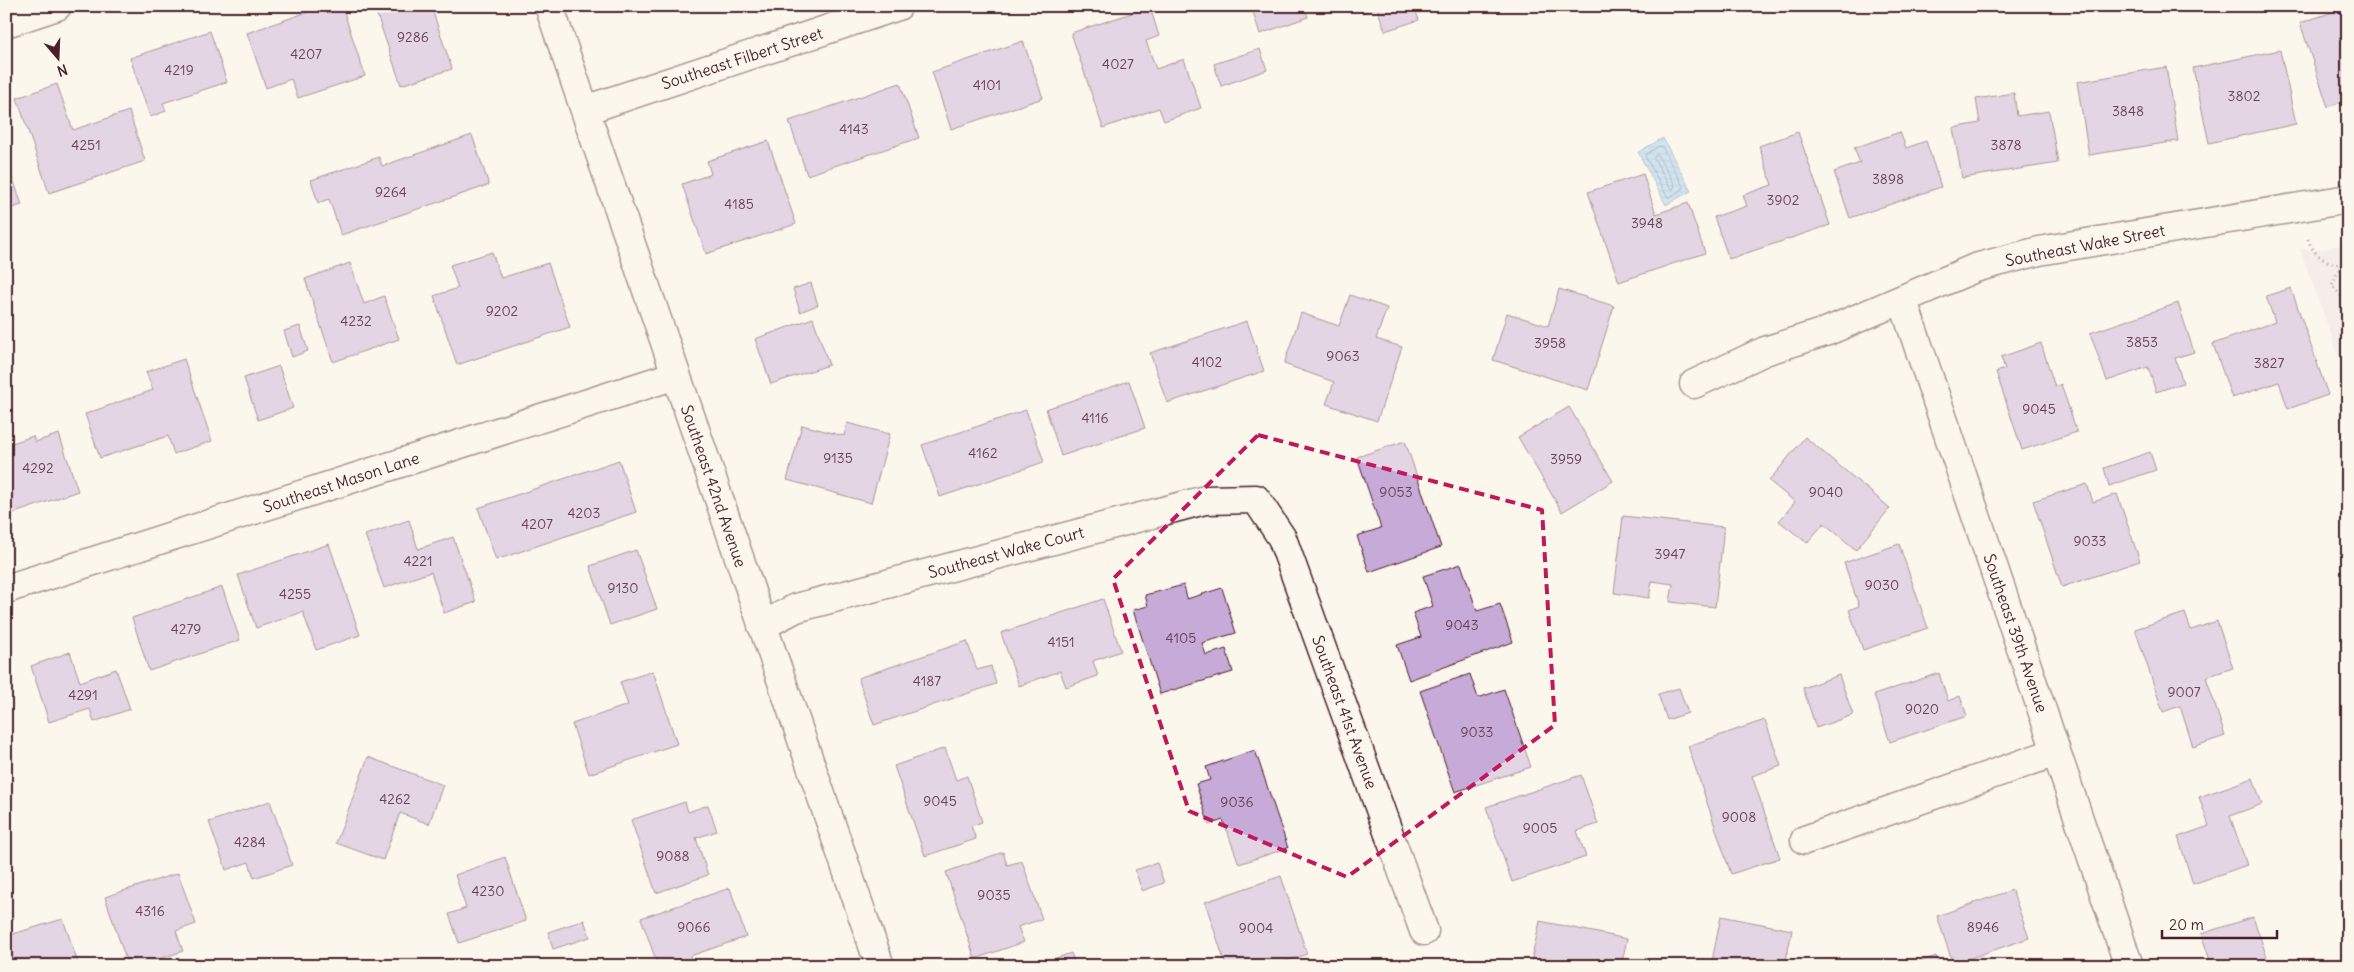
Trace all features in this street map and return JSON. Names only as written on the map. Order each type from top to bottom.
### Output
[{"type":"street","points":[[6,23],[57,6]]},
{"type":"street","name":"Southeast 42nd Avenue","points":[[549,6],[880,966]]},
{"type":"street","name":"Southeast Filbert Street","points":[[585,110],[898,6]]},
{"type":"street","name":"Southeast Wake Street","points":[[1694,384],[1765,352],[1828,331],[1903,301],[1975,268],[2039,251],[2348,199]]},
{"type":"street","name":"Southeast 39th Avenue","points":[[1903,301],[2129,966]]},
{"type":"street","name":"Southeast Mason Lane","points":[[6,588],[676,375]]},
{"type":"street","name":"Southeast Wake Court","points":[[762,626],[803,606],[1205,500],[1256,499]]},
{"type":"street","name":"Southeast 41st Avenue","points":[[1256,499],[1282,538],[1424,931]]},
{"type":"street","points":[[1805,840],[2056,752]]},
{"type":"path","points":[[2299,208],[2314,253],[2331,263],[2348,265]]},
{"type":"path","points":[[2341,265],[2332,285],[2348,304]]},
{"type":"highlighted area","points":[[1258,435],[1542,510],[1555,725],[1347,877],[1189,811],[1113,579]]},
{"type":"shaded area","points":[[2348,243],[2348,382],[2300,249],[2319,250]]},
{"type":"water","points":[[1663,138],[1691,191],[1666,205],[1638,152]]},
{"type":"building","points":[[325,6],[342,6],[365,76],[298,98],[291,79],[266,88],[247,33]]},
{"type":"building","points":[[374,6],[431,6],[452,69],[401,85]]},
{"type":"building","points":[[1251,6],[1304,6],[1308,17],[1260,34]]},
{"type":"building","points":[[1360,6],[1414,6],[1419,20],[1385,31],[1377,8],[1362,13]]},
{"type":"building","points":[[1150,7],[1159,36],[1146,41],[1156,69],[1184,59],[1201,108],[1164,121],[1159,108],[1103,128],[1071,33]]},
{"type":"building","points":[[2348,7],[2348,100],[2328,107],[2300,23]]},
{"type":"building","points":[[210,31],[227,82],[163,103],[166,111],[150,117],[130,58]]},
{"type":"building","points":[[1023,41],[1043,98],[951,129],[932,72]]},
{"type":"building","points":[[1260,49],[1267,70],[1221,86],[1214,64]]},
{"type":"building","points":[[2280,50],[2296,124],[2209,143],[2193,68]]},
{"type":"building","points":[[2166,67],[2178,141],[2089,155],[2077,82]]},
{"type":"building","points":[[900,83],[919,138],[807,175],[789,121]]},
{"type":"building","points":[[57,84],[73,130],[129,111],[145,161],[49,193],[17,98]]},
{"type":"building","points":[[2014,93],[2017,116],[2049,111],[2058,163],[1962,178],[1953,128],[1980,123],[1976,99]]},
{"type":"building","points":[[1798,132],[1830,225],[1729,259],[1714,217],[1747,206],[1743,195],[1772,185],[1759,146]]},
{"type":"building","points":[[1900,132],[1906,148],[1926,141],[1941,187],[1850,218],[1834,172],[1860,163],[1854,148]]},
{"type":"building","points":[[472,135],[489,185],[341,235],[329,199],[318,203],[311,180],[379,157],[382,166]]},
{"type":"building","points":[[768,141],[796,224],[706,254],[682,184],[711,174],[707,161]]},
{"type":"building","points":[[6,159],[22,205],[6,210]]},
{"type":"building","points":[[1643,174],[1656,214],[1688,203],[1705,253],[1619,282],[1588,192]]},
{"type":"building","points":[[492,252],[501,278],[548,263],[570,327],[457,365],[434,296],[458,288],[450,265]]},
{"type":"building","points":[[350,263],[364,304],[384,296],[399,339],[333,362],[305,279]]},
{"type":"building","points":[[811,283],[818,305],[800,312],[793,289]]},
{"type":"building","points":[[2291,288],[2328,395],[2288,409],[2279,382],[2232,398],[2213,344],[2275,322],[2266,296]]},
{"type":"building","points":[[1559,289],[1614,306],[1588,390],[1493,360],[1507,313],[1548,326]]},
{"type":"building","points":[[1350,295],[1387,308],[1376,339],[1402,347],[1377,421],[1326,404],[1334,382],[1284,364],[1301,313],[1339,326]]},
{"type":"building","points":[[2178,303],[2194,352],[2175,358],[2183,383],[2156,392],[2148,367],[2107,381],[2090,333]]},
{"type":"building","points":[[813,318],[829,365],[771,384],[755,339]]},
{"type":"building","points":[[1247,321],[1264,371],[1167,403],[1150,353]]},
{"type":"building","points":[[300,326],[308,351],[292,357],[284,331]]},
{"type":"building","points":[[2041,343],[2055,387],[2061,384],[2077,432],[2022,450],[1996,372],[2005,369],[2001,357]]},
{"type":"building","points":[[184,359],[212,441],[174,454],[168,436],[100,458],[85,414],[153,390],[146,372]]},
{"type":"building","points":[[279,366],[293,408],[258,420],[244,378]]},
{"type":"building","points":[[1129,381],[1145,428],[1061,456],[1046,409]]},
{"type":"building","points":[[1569,407],[1613,481],[1562,512],[1518,437]]},
{"type":"building","points":[[1026,410],[1044,462],[940,497],[922,445]]},
{"type":"building","points":[[847,423],[890,434],[871,503],[787,480],[802,425],[844,436]]},
{"type":"building","points":[[59,434],[78,491],[6,516],[6,445],[33,436],[35,442]]},
{"type":"building","points":[[1805,437],[1890,508],[1856,550],[1824,523],[1807,543],[1779,521],[1795,502],[1769,481]]},
{"type":"building","points":[[1405,441],[1441,547],[1369,572],[1357,536],[1381,528],[1357,457]]},
{"type":"building","points":[[2150,452],[2156,470],[2109,486],[2104,468]]},
{"type":"building","points":[[619,460],[636,512],[496,560],[478,508]]},
{"type":"building","points":[[2087,484],[2093,502],[2117,494],[2140,561],[2062,587],[2033,501]]},
{"type":"building","points":[[1623,516],[1724,527],[1715,607],[1670,602],[1673,584],[1652,581],[1649,598],[1614,593]]},
{"type":"building","points":[[409,520],[418,549],[453,537],[476,602],[444,613],[431,572],[384,588],[365,535]]},
{"type":"building","points":[[329,544],[360,635],[316,650],[303,612],[256,628],[238,575]]},
{"type":"building","points":[[1899,544],[1928,628],[1863,650],[1849,610],[1859,606],[1844,563]]},
{"type":"building","points":[[636,550],[657,609],[610,625],[590,566]]},
{"type":"building","points":[[1461,564],[1477,611],[1500,604],[1513,642],[1409,680],[1397,645],[1421,637],[1413,613],[1433,606],[1423,576]]},
{"type":"building","points":[[1184,585],[1187,599],[1222,588],[1236,633],[1202,643],[1206,655],[1226,649],[1233,672],[1160,694],[1133,610],[1148,606],[1145,595]]},
{"type":"building","points":[[222,587],[240,640],[149,671],[132,618]]},
{"type":"building","points":[[1103,599],[1121,651],[1093,661],[1098,676],[1066,687],[1060,671],[1019,686],[1001,633]]},
{"type":"building","points":[[2185,613],[2191,630],[2217,621],[2233,668],[2206,677],[2225,736],[2193,747],[2180,706],[2163,712],[2135,629]]},
{"type":"building","points":[[967,641],[977,670],[991,666],[996,684],[874,725],[858,678]]},
{"type":"building","points":[[70,652],[80,682],[116,669],[130,709],[94,722],[90,709],[49,722],[31,666]]},
{"type":"building","points":[[653,671],[677,744],[589,774],[572,724],[628,705],[620,682]]},
{"type":"building","points":[[1939,673],[1948,701],[1960,696],[1967,716],[1890,742],[1874,695]]},
{"type":"building","points":[[1470,674],[1478,698],[1504,689],[1531,767],[1455,792],[1420,691]]},
{"type":"building","points":[[1839,675],[1853,715],[1816,728],[1803,688]]},
{"type":"building","points":[[1679,688],[1688,713],[1667,720],[1658,694]]},
{"type":"building","points":[[1765,720],[1781,766],[1752,776],[1780,858],[1731,874],[1688,746]]},
{"type":"building","points":[[945,748],[956,780],[967,776],[982,822],[971,826],[976,839],[925,856],[894,766]]},
{"type":"building","points":[[1255,750],[1288,848],[1239,864],[1223,820],[1209,825],[1196,784],[1210,780],[1206,767]]},
{"type":"building","points":[[368,757],[443,785],[429,824],[400,813],[383,860],[336,843]]},
{"type":"building","points":[[1581,775],[1598,824],[1577,831],[1586,857],[1512,882],[1486,807]]},
{"type":"building","points":[[2253,778],[2262,804],[2230,816],[2247,865],[2193,884],[2178,837],[2209,826],[2199,797]]},
{"type":"building","points":[[270,801],[292,865],[254,878],[249,862],[226,870],[209,822]]},
{"type":"building","points":[[685,802],[688,812],[708,805],[717,831],[696,838],[708,875],[656,893],[631,820]]},
{"type":"building","points":[[1003,852],[1007,865],[1022,861],[1042,919],[1018,927],[1024,942],[975,959],[946,872]]},
{"type":"building","points":[[505,857],[526,921],[459,943],[449,914],[466,908],[455,875]]},
{"type":"building","points":[[1157,863],[1164,883],[1142,891],[1135,870]]},
{"type":"building","points":[[178,873],[196,924],[176,931],[183,951],[139,966],[128,966],[105,897]]},
{"type":"building","points":[[1281,876],[1307,954],[1272,966],[1226,966],[1205,902]]},
{"type":"building","points":[[730,888],[746,937],[690,956],[694,966],[658,966],[641,918]]},
{"type":"building","points":[[2012,890],[2029,938],[1953,964],[1937,916]]},
{"type":"building","points":[[1721,916],[1792,930],[1785,966],[1711,966]]},
{"type":"building","points":[[2253,917],[2270,966],[2212,966],[2201,934]]},
{"type":"building","points":[[63,919],[79,966],[6,966],[6,936]]},
{"type":"building","points":[[584,920],[590,937],[553,949],[548,932]]},
{"type":"building","points":[[1540,921],[1627,939],[1621,966],[1550,966],[1531,962]]},
{"type":"building","points":[[1071,953],[1076,966],[1033,966]]},
{"type":"building","points":[[1936,956],[1939,966],[1908,966]]}]
